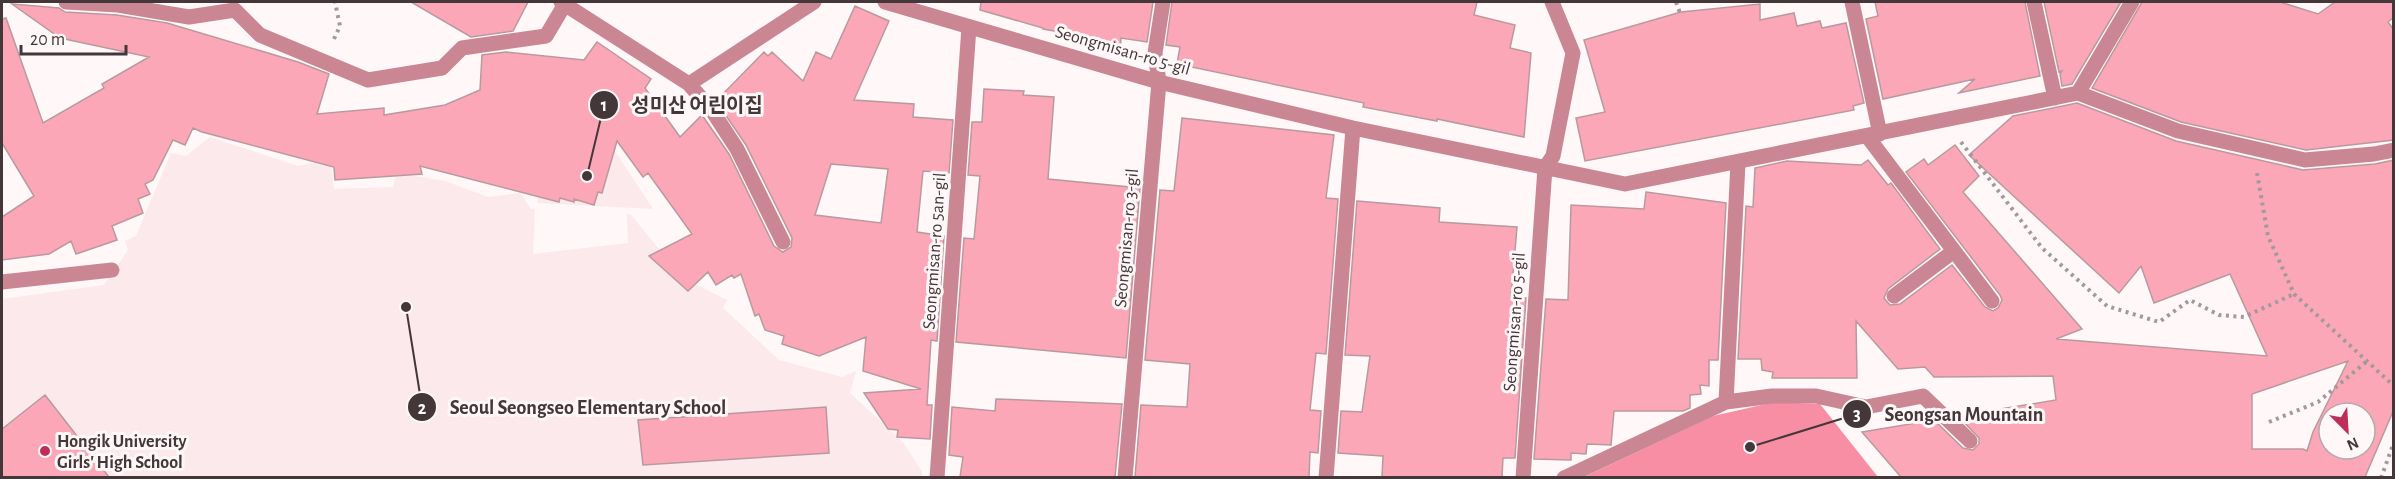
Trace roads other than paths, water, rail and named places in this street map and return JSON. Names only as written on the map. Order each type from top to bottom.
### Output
[{"type":"street","points":[[66,2],[118,5],[189,16],[235,10],[260,35],[368,80],[442,68],[462,48],[546,36],[563,3],[689,84],[713,112],[737,148],[783,243]]},
{"type":"street","points":[[689,84],[814,2]]},
{"type":"street","name":"Seongmisan-ro 5-gil","points":[[885,2],[1159,82],[1353,128],[1625,184],[2078,93]]},
{"type":"street","name":"Seongmisan-ro 3-gil","points":[[1125,477],[1159,82],[1155,52],[1163,2]]},
{"type":"street","name":"Seongmisan-ro 5-gil","points":[[1523,477],[1545,168],[1553,156],[1573,53],[1552,2]]},
{"type":"street","points":[[1852,2],[1874,135],[1992,301]]},
{"type":"street","points":[[2034,2],[2055,98]]},
{"type":"street","points":[[2132,2],[2078,93],[2178,131],[2305,160],[2394,150]]},
{"type":"street","name":"Seongmisan-ro 5an-gil","points":[[938,477],[969,27]]},
{"type":"street","points":[[1326,477],[1353,128]]},
{"type":"street","points":[[1726,402],[1738,163]]},
{"type":"street","points":[[1894,296],[1954,250]]},
{"type":"street","points":[[2,282],[112,270]]},
{"type":"street","points":[[1564,477],[1726,402],[1773,396],[1816,396],[1866,407],[1923,396],[1970,441]]},
{"type":"place","name":"성미산 어린이집","points":[[587,176]]},
{"type":"place","name":"Seoul Seongseo Elementary School","points":[[406,307]]},
{"type":"place","name":"Seongsan Mountain","points":[[1750,447]]},
{"type":"place","name":"Hongik University Girls' High School","points":[[45,451]]}]
